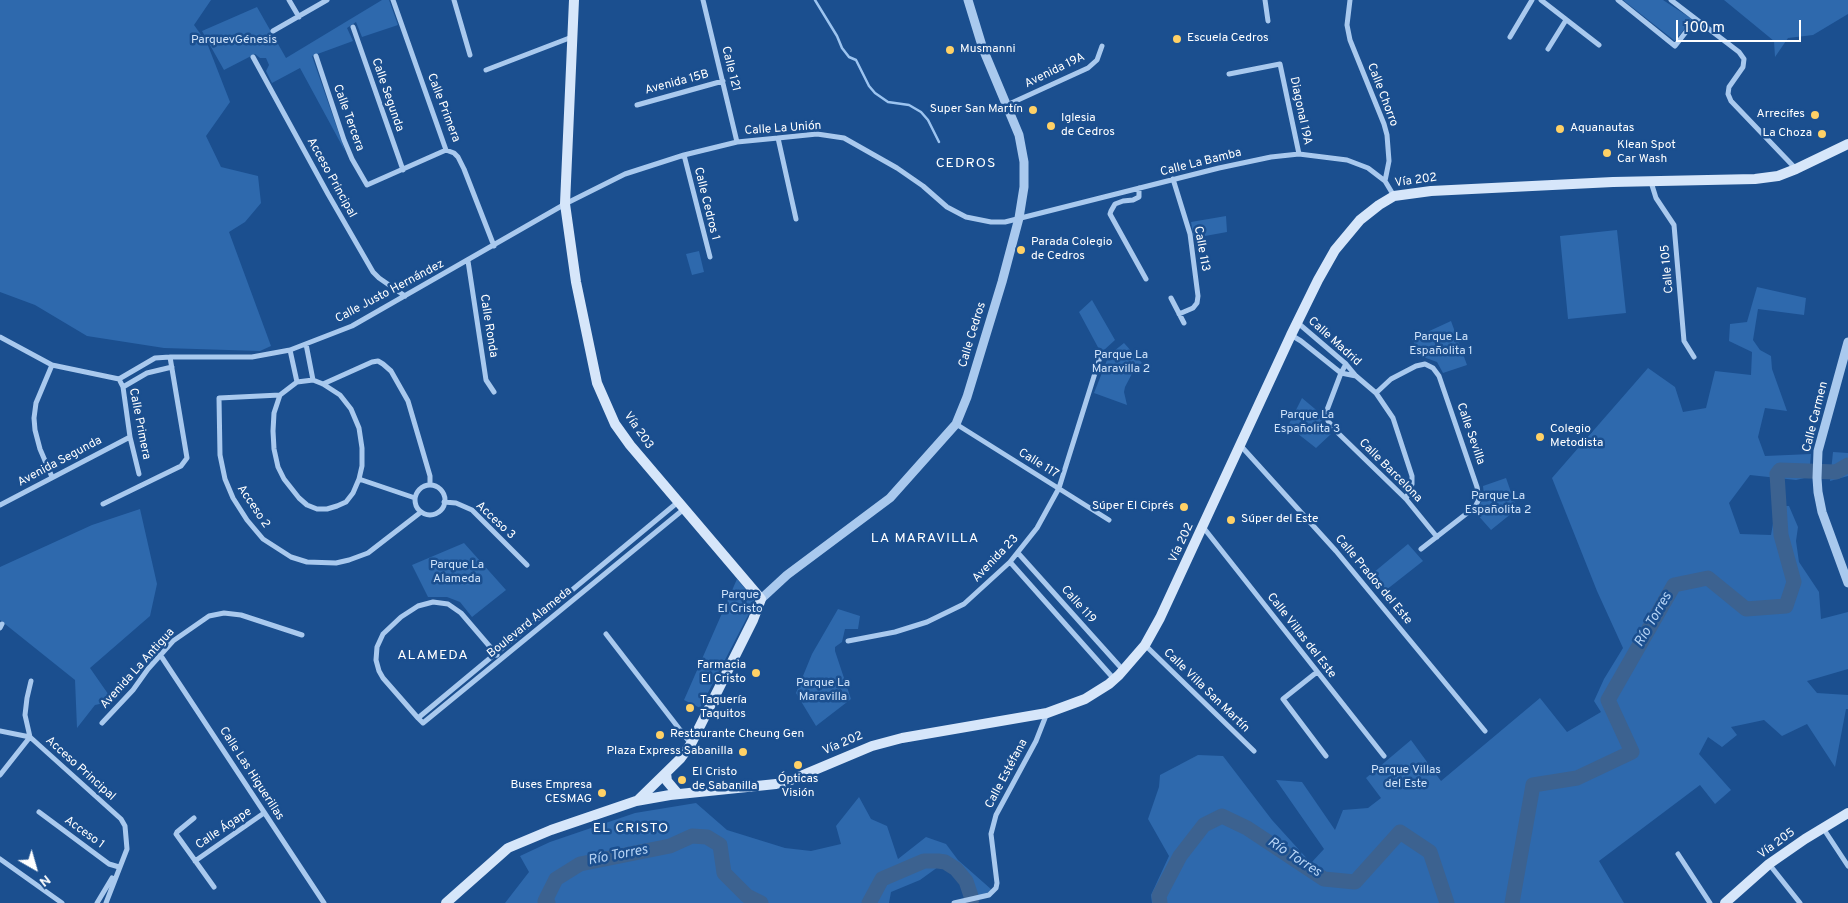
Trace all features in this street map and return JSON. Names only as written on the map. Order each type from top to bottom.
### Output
[{"type":"main road","name":"Vía 203","points":[[574,0],[565,204],[576,282],[597,383],[615,424],[630,446],[761,599]]},
{"type":"main road","name":"Vía 202","points":[[446,903],[508,848],[551,830],[636,802],[678,794],[776,784],[791,780],[872,746],[902,738],[1047,713],[1085,699],[1115,680],[1145,645],[1160,618],[1291,335],[1335,250],[1360,220],[1394,196],[1440,190],[1755,179],[1778,176],[1848,144]]},
{"type":"main road","points":[[636,802],[666,773],[691,744],[753,620],[761,599]]},
{"type":"main road","points":[[666,773],[667,781],[678,794]]},
{"type":"main road","name":"Vía 205","points":[[1725,903],[1769,864],[1848,813]]},
{"type":"street","points":[[289,0],[299,17]]},
{"type":"street","points":[[273,31],[327,0]]},
{"type":"street","name":"Calle Primera","points":[[393,0],[446,150],[458,157],[494,246]]},
{"type":"street","points":[[454,0],[470,55]]},
{"type":"street","name":"Calle 121","points":[[702,0],[737,142]]},
{"type":"street","name":"Calle Cedros","points":[[761,599],[787,574],[890,498],[956,424],[974,375],[993,314],[1018,218],[1024,187],[1024,162],[1019,135],[983,49],[969,0]]},
{"type":"street","points":[[1265,0],[1268,22]]},
{"type":"street","name":"Calle Chorro","points":[[1350,0],[1347,25],[1350,40],[1387,135],[1389,161],[1385,181]]},
{"type":"street","points":[[1510,37],[1532,0]]},
{"type":"street","points":[[1541,0],[1548,2],[1566,20],[1599,45]]},
{"type":"street","points":[[1618,0],[1675,46],[1696,19]]},
{"type":"street","points":[[1671,0],[1739,52],[1744,59],[1744,67],[1729,87],[1728,94],[1731,101],[1796,169]]},
{"type":"street","points":[[1548,50],[1566,20]]},
{"type":"street","name":"Calle Segunda","points":[[353,27],[403,170]]},
{"type":"street","points":[[486,70],[573,37]]},
{"type":"street","name":"Avenida 19A","points":[[1007,105],[1088,68],[1097,60],[1102,46]]},
{"type":"street","name":"Calle Tercera","points":[[316,56],[344,140],[352,159],[367,185],[403,170]]},
{"type":"street","name":"Acceso Principal","points":[[253,57],[373,272],[405,296]]},
{"type":"street","name":"Diagonal 19A","points":[[1228,74],[1280,64],[1299,154]]},
{"type":"street","name":"Avenida 15B","points":[[637,105],[723,81]]},
{"type":"street","name":"Calle La Unión","points":[[565,204],[625,174],[684,155],[737,142],[817,134],[844,138],[897,168],[947,207],[966,217],[991,222],[1005,222],[1018,218]]},
{"type":"street","points":[[778,138],[796,219]]},
{"type":"street","points":[[403,170],[446,150]]},
{"type":"street","name":"Calle La Bamba","points":[[1018,218],[1219,168],[1271,157],[1299,154],[1347,160],[1368,168],[1385,181]]},
{"type":"street","name":"Calle Cedros 1","points":[[684,155],[710,257]]},
{"type":"street","name":"Calle 113","points":[[1174,179],[1190,234],[1198,296],[1197,303],[1193,308],[1179,314]]},
{"type":"street","points":[[1385,181],[1394,196]]},
{"type":"street","name":"Calle 105","points":[[1651,182],[1656,198],[1674,224],[1684,341],[1694,357]]},
{"type":"street","points":[[1139,188],[1139,197],[1119,202],[1112,208],[1110,214],[1146,279]]},
{"type":"street","name":"Calle Justo Hernández","points":[[119,379],[155,358],[252,357],[290,350],[352,326],[565,204]]},
{"type":"street","name":"Calle Ronda","points":[[468,261],[486,380],[494,392]]},
{"type":"street","points":[[1171,298],[1184,323]]},
{"type":"street","name":"Calle Madrid","points":[[1298,323],[1346,364],[1356,376],[1376,393],[1393,418],[1413,480],[1406,499]]},
{"type":"street","name":"Calle Madrid","points":[[1291,335],[1341,373],[1356,376]]},
{"type":"street","points":[[0,337],[52,365],[119,379]]},
{"type":"street","name":"Calle Carmen","points":[[1848,342],[1818,456],[1817,478],[1822,512],[1848,583]]},
{"type":"street","points":[[306,344],[313,380]]},
{"type":"street","points":[[290,350],[297,382]]},
{"type":"street","name":"Avenida 23","points":[[848,640],[895,632],[927,622],[964,604],[1018,553],[1037,528],[1058,488],[1101,354]]},
{"type":"street","points":[[103,504],[181,466],[187,458],[170,357]]},
{"type":"street","points":[[323,384],[372,362],[378,361],[391,371],[408,401],[430,476],[430,485]]},
{"type":"street","name":"Calle Barcelona","points":[[1346,364],[1327,410],[1328,421],[1406,499],[1437,537]]},
{"type":"street","name":"Calle Sevilla","points":[[1376,393],[1401,373],[1422,364],[1433,368],[1439,376],[1477,487],[1479,499],[1470,512],[1421,549]]},
{"type":"street","points":[[52,365],[36,402],[34,418],[40,448],[52,477]]},
{"type":"street","points":[[123,387],[148,373],[172,367]]},
{"type":"street","name":"Calle Primera","points":[[119,379],[123,387],[130,436],[139,474]]},
{"type":"street","points":[[313,380],[323,384],[340,396],[351,409],[359,428],[362,448],[362,466],[353,493],[346,502],[337,506],[317,509],[307,505],[299,498],[281,473],[274,449],[273,432],[274,413],[280,395],[297,382],[313,380]]},
{"type":"street","name":"Acceso 2","points":[[280,395],[219,398],[220,455],[226,479],[233,498],[247,520],[263,539],[291,557],[307,562],[336,563],[368,553],[421,512]]},
{"type":"street","name":"Calle 117","points":[[956,424],[1109,520]]},
{"type":"street","name":"Avenida Segunda","points":[[0,505],[130,436]]},
{"type":"street","name":"Calle Prados del Este","points":[[1241,446],[1336,551],[1485,731]]},
{"type":"street","points":[[359,479],[415,498]]},
{"type":"street","points":[[430,485],[443,492],[444,502],[440,511],[425,514],[416,506],[415,498],[418,490],[430,485]]},
{"type":"street","name":"Acceso 3","points":[[444,502],[456,503],[472,510],[527,565]]},
{"type":"street","name":"Boulevard Alameda","points":[[681,506],[620,562],[423,724],[418,718],[615,555],[681,506]]},
{"type":"street","name":"Calle Villas del Este","points":[[1203,527],[1384,756]]},
{"type":"street","name":"Calle 119","points":[[1018,553],[1124,671]]},
{"type":"street","points":[[615,555],[620,562]]},
{"type":"street","name":"Calle 119","points":[[1010,562],[1115,680]]},
{"type":"street","points":[[418,718],[383,678],[378,671],[376,660],[376,647],[383,634],[401,617],[418,606],[433,602],[448,604],[461,613],[501,660]]},
{"type":"street","points":[[554,606],[559,612]]},
{"type":"street","name":"Avenida La Antigua","points":[[102,723],[133,690],[173,641],[209,616],[224,613],[241,614],[302,635]]},
{"type":"street","points":[[606,634],[691,744]]},
{"type":"street","name":"Calle Villa San Martín","points":[[1145,645],[1254,751]]},
{"type":"street","name":"Calle Las Higuerillas","points":[[161,656],[324,903]]},
{"type":"street","points":[[1317,672],[1283,699],[1326,756]]},
{"type":"street","name":"Acceso Principal","points":[[31,682],[25,715],[30,737],[121,819],[126,832],[127,849],[106,903]]},
{"type":"street","name":"Calle Estéfana","points":[[954,903],[989,895],[996,888],[991,834],[996,815],[1036,741],[1047,713]]},
{"type":"street","points":[[0,731],[30,737],[0,775]]},
{"type":"street","name":"Acceso 1","points":[[39,812],[109,864],[119,867]]},
{"type":"street","name":"Calle Ágape","points":[[196,861],[264,814]]},
{"type":"street","points":[[194,818],[176,834],[214,887]]},
{"type":"street","points":[[1823,828],[1848,866]]},
{"type":"street","points":[[1678,854],[1710,903]]},
{"type":"street","points":[[0,860],[62,903]]},
{"type":"street","points":[[1769,864],[1800,903]]},
{"type":"street","name":"Acceso Principal","points":[[97,903],[119,867]]},
{"type":"green space","points":[[0,0],[211,0],[194,25],[207,43],[230,102],[206,136],[221,167],[258,176],[261,203],[245,222],[229,232],[271,346],[260,351],[164,348],[87,336],[35,305],[0,292]]},
{"type":"green space","name":"ParquevGénesis","points":[[382,0],[389,0],[398,25],[362,37],[356,22],[347,28],[353,41],[312,56],[345,151],[300,68],[272,83],[266,71],[269,65],[266,58],[260,58],[255,54],[224,70],[202,31],[257,7],[286,58]]},
{"type":"green space","points":[[1623,0],[1663,0],[1692,19],[1675,41]]},
{"type":"green space","points":[[1724,0],[1848,0],[1848,14],[1813,35],[1788,38],[1775,57],[1774,41]]},
{"type":"green space","points":[[1226,216],[1227,232],[1194,238],[1191,222]]},
{"type":"green space","points":[[1617,230],[1626,313],[1568,319],[1560,236]]},
{"type":"green space","points":[[699,251],[704,272],[692,275],[686,254]]},
{"type":"green space","name":"Parque Villas del Este","points":[[1757,287],[1806,298],[1804,315],[1758,309],[1753,340],[1760,350],[1771,356],[1772,369],[1787,411],[1765,408],[1758,437],[1765,456],[1811,454],[1809,477],[1796,480],[1750,475],[1729,503],[1740,534],[1771,535],[1776,506],[1789,506],[1798,527],[1796,541],[1799,562],[1819,592],[1821,619],[1848,612],[1848,669],[1807,681],[1817,693],[1848,695],[1848,709],[1846,709],[1835,767],[1807,724],[1782,736],[1764,720],[1731,727],[1737,735],[1722,747],[1708,737],[1699,754],[1731,790],[1715,804],[1700,785],[1599,861],[1624,903],[1152,903],[1151,895],[1169,856],[1148,819],[1159,787],[1160,775],[1198,755],[1223,756],[1272,820],[1311,863],[1324,849],[1276,780],[1302,782],[1335,830],[1343,810],[1368,808],[1381,798],[1366,778],[1411,740],[1441,781],[1540,698],[1567,732],[1601,712],[1594,701],[1604,679],[1623,648],[1597,591],[1552,478],[1648,368],[1675,387],[1683,412],[1706,408],[1715,371],[1751,375],[1752,352],[1729,341],[1730,324],[1747,322]]},
{"type":"green space","points":[[1092,300],[1115,340],[1103,351],[1100,351],[1079,312]]},
{"type":"green space","name":"Parque La Españolita 1","points":[[1451,321],[1467,365],[1443,373],[1437,362],[1422,358],[1412,339]]},
{"type":"green space","name":"Parque La Maravilla 2","points":[[1124,343],[1142,363],[1136,366],[1125,387],[1124,392],[1127,405],[1094,393],[1109,355]]},
{"type":"green space","name":"Parque La Españolita 3","points":[[1302,398],[1321,414],[1322,422],[1331,434],[1316,448],[1288,426]]},
{"type":"green space","points":[[1833,452],[1848,453],[1848,476],[1830,481]]},
{"type":"green space","name":"Parque La Españolita 2","points":[[1506,478],[1517,509],[1491,530],[1476,513],[1484,496],[1483,486]]},
{"type":"green space","points":[[140,509],[157,584],[150,616],[90,668],[113,701],[95,705],[77,728],[75,680],[0,620],[0,567],[92,525]]},
{"type":"green space","name":"Parque La Alameda","points":[[464,543],[506,590],[472,617],[460,602],[447,597],[428,597],[412,565]]},
{"type":"green space","points":[[1408,544],[1423,561],[1381,594],[1367,578]]},
{"type":"green space","name":"Parque El Cristo","points":[[737,579],[754,599],[753,606],[700,708],[684,700]]},
{"type":"green space","name":"Parque La Maravilla","points":[[838,609],[860,616],[858,629],[845,629],[842,642],[835,647],[851,699],[816,726],[796,693],[812,654]]},
{"type":"green space","points":[[859,797],[871,819],[887,826],[898,859],[926,837],[946,844],[958,860],[992,890],[979,898],[945,862],[920,880],[891,892],[889,903],[505,903],[529,872],[520,856],[550,842],[635,813],[696,803],[727,830],[785,848],[811,851],[841,844],[836,826]]},
{"type":"waterway","points":[[815,0],[837,36],[842,48],[849,57],[856,60],[869,86],[875,93],[888,102],[909,105],[921,112],[928,120],[939,142]]},
{"type":"waterway","name":"Río Torres","points":[[1512,903],[1533,785],[1577,778],[1632,752],[1608,700],[1674,585],[1708,578],[1746,609],[1786,606],[1794,582],[1781,535],[1777,474],[1780,470],[1836,472],[1848,465]]},
{"type":"waterway","name":"Río Torres","points":[[1160,903],[1159,896],[1180,856],[1204,825],[1222,816],[1247,828],[1324,879],[1355,882],[1400,832],[1430,852],[1447,903]]},
{"type":"waterway","name":"Río Torres","points":[[548,903],[545,901],[556,879],[580,864],[670,846],[692,836],[707,837],[720,845],[724,873],[747,896],[761,903]]},
{"type":"waterway","name":"Río Torres","points":[[869,903],[882,879],[924,861],[945,862],[956,869],[966,881],[972,899],[970,903]]},
{"type":"place","name":"Escuela Cedros","points":[[1177,39]]},
{"type":"place","name":"Musmanni","points":[[950,50]]},
{"type":"place","name":"Super San Martín","points":[[1033,110]]},
{"type":"place","name":"Arrecifes","points":[[1815,115]]},
{"type":"place","name":"Iglesia de Cedros","points":[[1051,126]]},
{"type":"place","name":"Aquanautas","points":[[1560,129]]},
{"type":"place","name":"La Choza","points":[[1822,134]]},
{"type":"place","name":"Klean Spot Car Wash","points":[[1607,153]]},
{"type":"place","name":"Parada Colegio de Cedros","points":[[1021,250]]},
{"type":"place","name":"Colegio Metodista","points":[[1540,437]]},
{"type":"place","name":"Súper El Ciprés","points":[[1184,507]]},
{"type":"place","name":"Súper del Este","points":[[1231,520]]},
{"type":"place","name":"Farmacia El Cristo","points":[[756,673]]},
{"type":"place","name":"Taquería Taquitos","points":[[690,708]]},
{"type":"place","name":"Restaurante Cheung Gen","points":[[660,735]]},
{"type":"place","name":"Plaza Express Sabanilla","points":[[743,752]]},
{"type":"place","name":"Ópticas Visión","points":[[798,765]]},
{"type":"place","name":"El Cristo de Sabanilla","points":[[682,780]]},
{"type":"place","name":"Buses Empresa CESMAG","points":[[602,793]]},
{"type":"district","name":"CEDROS","points":[[966,164]]},
{"type":"district","name":"LA MARAVILLA","points":[[925,539]]},
{"type":"district","name":"ALAMEDA","points":[[433,656]]},
{"type":"district","name":"EL CRISTO","points":[[631,829]]}]
